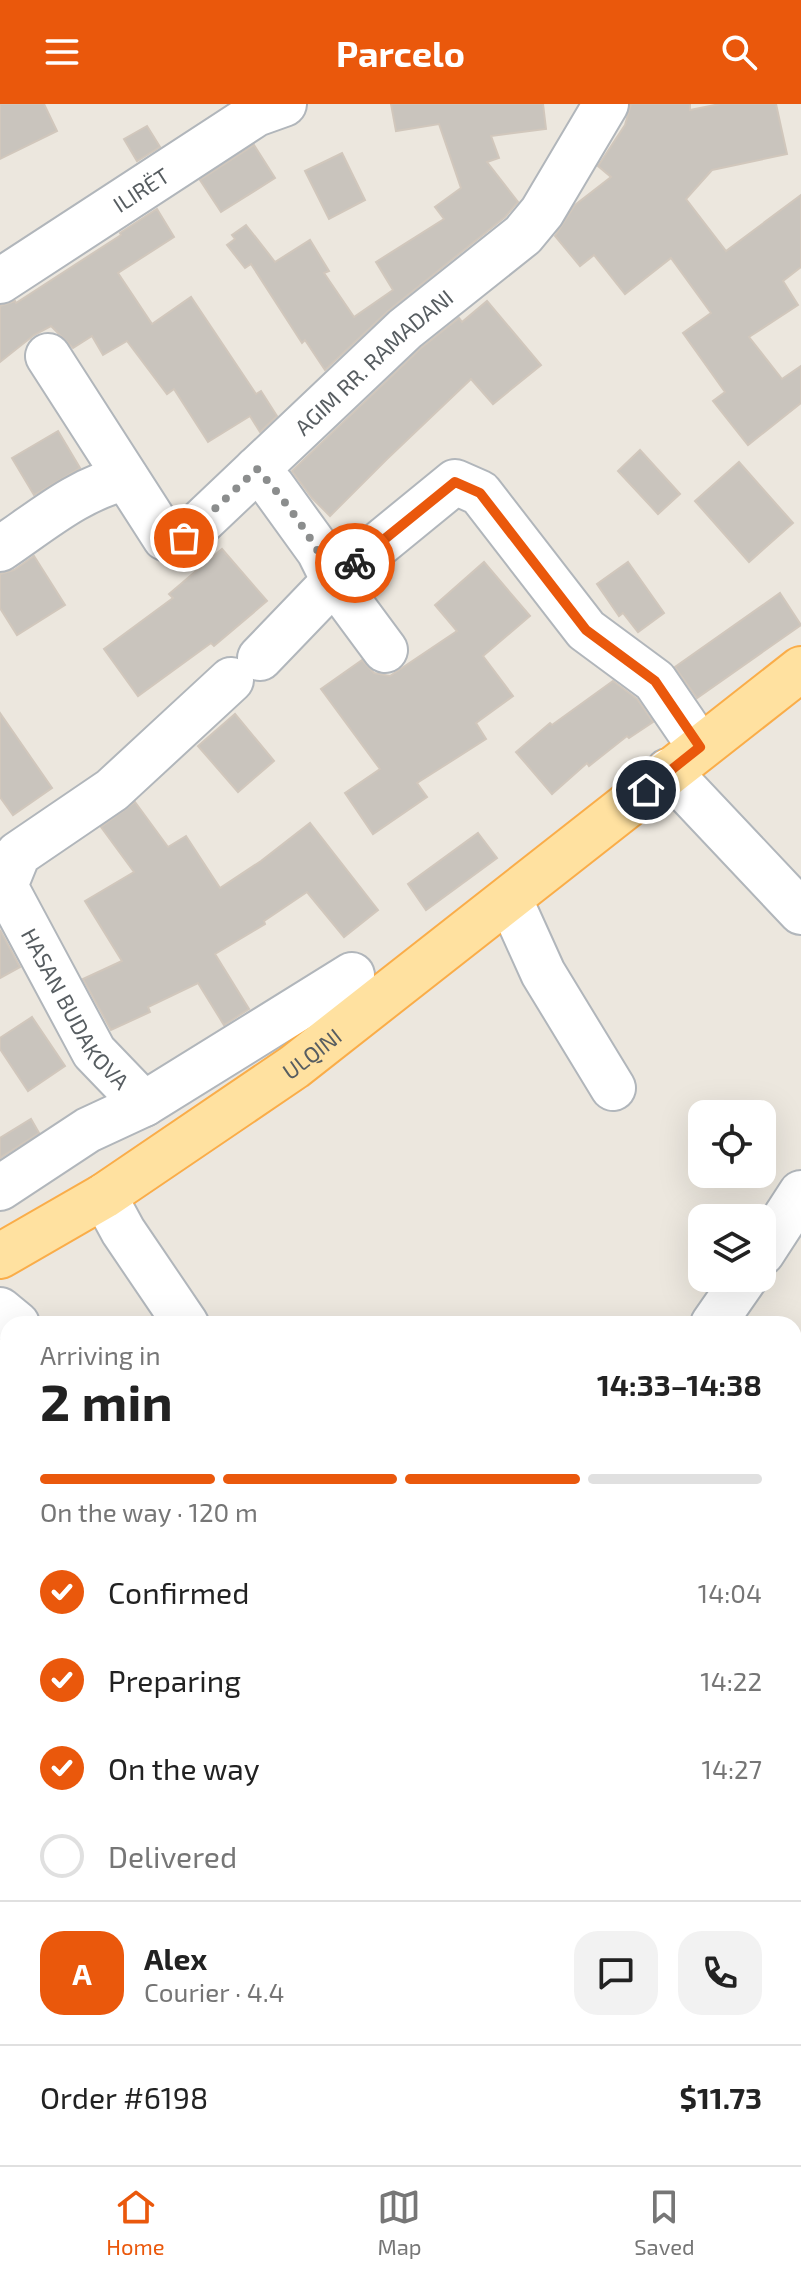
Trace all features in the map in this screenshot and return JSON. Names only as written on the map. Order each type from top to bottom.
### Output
[{"type":"main road","name":"ULQINI","points":[[0,1256],[104,1196],[294,1067],[801,669]]},
{"type":"street","name":"ILIRËT","points":[[0,281],[256,114],[284,104]]},
{"type":"street","name":"AGIM RR. RAMADANI","points":[[48,356],[165,538],[178,544],[405,329],[523,235],[542,212],[606,104]]},
{"type":"street","points":[[257,469],[319,551],[334,581],[385,650]]},
{"type":"street","points":[[0,549],[88,490],[126,478]]},
{"type":"street","points":[[334,581],[455,482],[480,493],[586,630],[655,681],[684,759],[801,912]]},
{"type":"street","name":"HASAN BUDAKOVA","points":[[144,1104],[94,1052],[5,886],[18,854],[112,790],[246,669],[334,581]]},
{"type":"street","points":[[510,900],[543,973],[613,1088]]},
{"type":"street","name":"HASAN BUDAKOVA","points":[[0,1188],[88,1130],[144,1104],[352,975]]},
{"type":"street","points":[[776,1231],[801,1193]]},
{"type":"street","points":[[104,1196],[131,1243],[181,1316]]},
{"type":"street","points":[[719,1316],[735,1292]]},
{"type":"building","points":[[0,104],[44,104],[57,131],[0,159]]},
{"type":"building","points":[[391,104],[543,104],[546,129],[491,136],[499,158],[487,162],[518,202],[505,217],[388,311],[325,370],[305,340],[302,343],[251,264],[245,268],[227,245],[235,239],[232,235],[246,225],[275,262],[310,240],[329,271],[324,273],[354,317],[393,290],[376,262],[444,219],[435,207],[461,188],[439,124],[396,131]]},
{"type":"building","points":[[631,104],[690,104],[690,110],[720,104],[776,104],[787,154],[712,170],[686,199],[726,251],[801,195],[801,267],[783,281],[798,305],[749,337],[782,379],[801,366],[801,403],[748,445],[713,401],[725,392],[683,333],[711,313],[671,258],[625,294],[594,255],[580,266],[555,236],[575,205],[611,177],[598,166],[625,125]]},
{"type":"building","points":[[147,126],[160,147],[137,161],[124,139]]},
{"type":"building","points":[[254,145],[275,178],[221,212],[200,180]]},
{"type":"building","points":[[342,153],[365,200],[329,219],[305,171]]},
{"type":"building","points":[[157,209],[174,237],[118,273],[152,324],[191,297],[256,394],[261,391],[277,416],[260,432],[250,416],[208,442],[174,389],[167,394],[127,341],[103,355],[92,336],[73,348],[51,326],[34,335],[0,362],[0,306],[16,303]]},
{"type":"building","points":[[487,301],[541,365],[493,404],[471,379],[330,516],[292,471],[421,348],[459,318],[462,322]]},
{"type":"building","points":[[58,431],[80,468],[34,495],[12,458]]},
{"type":"building","points":[[640,450],[680,494],[658,514],[618,471]]},
{"type":"building","points":[[739,462],[793,523],[749,562],[695,501]]},
{"type":"building","points":[[222,549],[267,601],[214,646],[211,643],[138,696],[104,649],[173,598],[169,594]]},
{"type":"building","points":[[34,556],[65,605],[17,635],[0,608],[0,574],[14,570]]},
{"type":"building","points":[[484,562],[530,616],[483,656],[513,696],[476,723],[486,739],[417,783],[427,797],[373,834],[345,793],[380,769],[321,689],[362,660],[374,673],[390,676],[457,631],[435,605]]},
{"type":"building","points":[[628,562],[664,613],[638,632],[623,613],[619,616],[597,584]]},
{"type":"building","points":[[780,593],[801,625],[697,698],[675,667]]},
{"type":"building","points":[[613,681],[637,699],[653,722],[629,738],[627,736],[589,766],[587,763],[552,794],[516,752],[550,723],[552,725]]},
{"type":"building","points":[[0,713],[52,788],[13,815],[0,797]]},
{"type":"building","points":[[235,714],[274,761],[238,792],[198,746]]},
{"type":"building","points":[[135,802],[168,847],[186,836],[220,888],[310,823],[378,910],[344,937],[307,892],[264,921],[265,924],[215,954],[249,1009],[224,1025],[198,983],[148,1007],[150,1012],[111,1030],[83,979],[122,961],[85,901],[134,872],[101,827]]},
{"type":"building","points":[[478,833],[497,858],[426,910],[408,884]]},
{"type":"building","points":[[0,930],[20,967],[0,978]]},
{"type":"building","points":[[32,1017],[65,1066],[28,1091],[0,1049],[0,1038]]},
{"type":"building","points":[[31,1119],[39,1133],[0,1158],[0,1138]]},
{"type":"way so far","points":[[184,538],[257,469],[319,551],[334,581],[355,563]]},
{"type":"route","points":[[355,563],[455,482],[480,493],[586,630],[655,681],[700,747],[646,790]]}]
